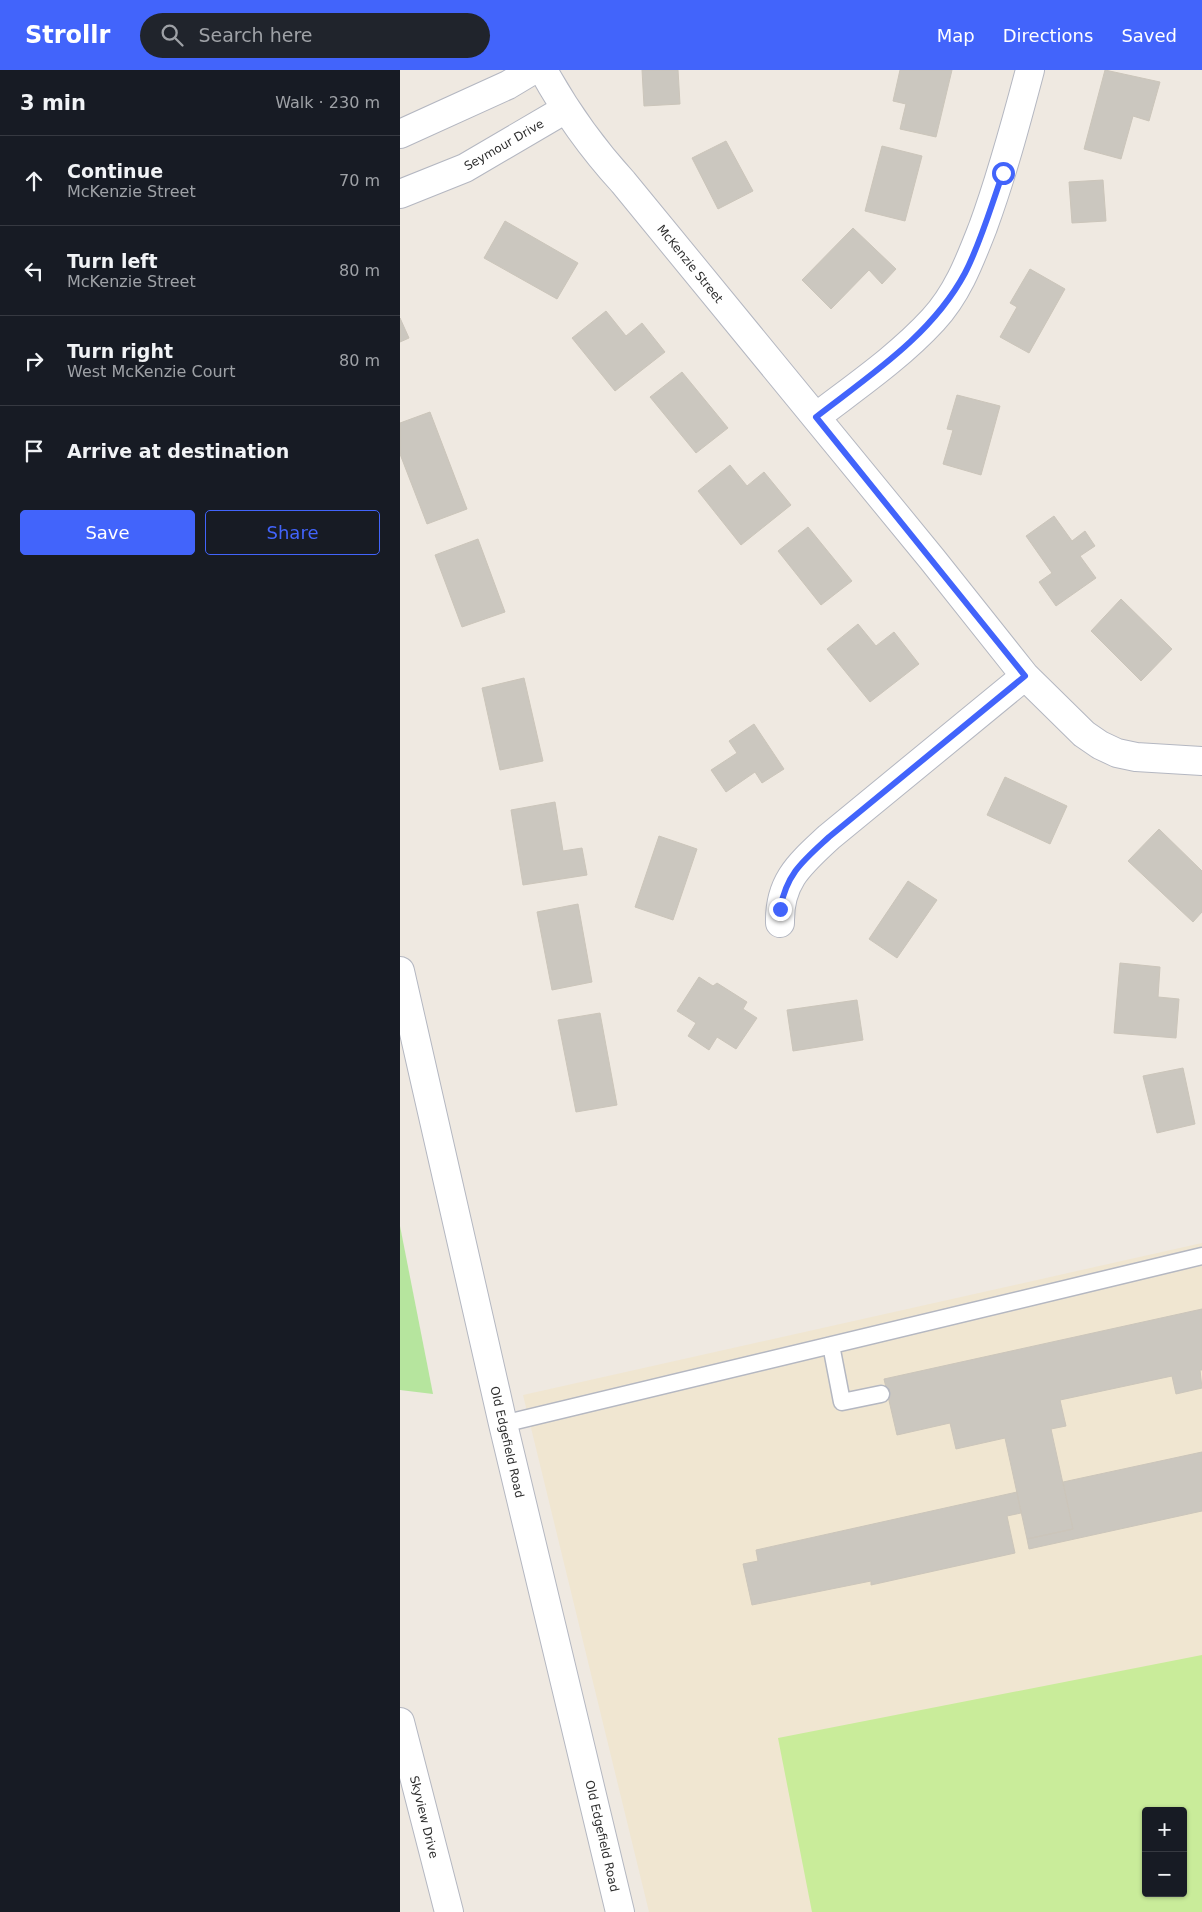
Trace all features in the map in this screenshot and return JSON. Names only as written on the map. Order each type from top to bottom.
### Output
[{"type":"street","points":[[400,134],[508,85],[533,70]]},
{"type":"street","points":[[543,70],[564,110]]},
{"type":"street","points":[[816,417],[913,340],[934,320],[951,296],[966,271],[1003,173],[1030,70]]},
{"type":"street","name":"Seymour Drive","points":[[400,194],[465,168],[564,110]]},
{"type":"street","name":"McKenzie Street","points":[[564,110],[594,150],[623,182],[816,417],[1025,676],[1084,734],[1100,746],[1136,757],[1202,761]]},
{"type":"street","points":[[780,923],[780,909],[784,892],[791,876],[801,862],[1025,676]]},
{"type":"street","name":"Old Edgefield Road","points":[[400,971],[503,1424],[620,1912]]},
{"type":"street","name":"Skyview Drive","points":[[400,1722],[448,1912]]},
{"type":"lane","points":[[503,1424],[1202,1256]]},
{"type":"lane","points":[[831,1345],[842,1402],[881,1394]]},
{"type":"shaded area","points":[[1202,1243],[1202,1912],[649,1912],[523,1395]]},
{"type":"green space","points":[[400,1226],[433,1394],[400,1390]]},
{"type":"green space","points":[[1202,1655],[1202,1912],[812,1912],[778,1738]]},
{"type":"building","points":[[642,70],[678,70],[680,104],[644,106]]},
{"type":"building","points":[[900,70],[952,70],[936,137],[900,129],[906,104],[893,101]]},
{"type":"building","points":[[1105,70],[1160,82],[1149,121],[1133,116],[1121,159],[1084,149]]},
{"type":"building","points":[[726,141],[753,191],[718,209],[692,158]]},
{"type":"building","points":[[882,146],[922,156],[905,221],[865,211]]},
{"type":"building","points":[[1103,180],[1106,221],[1072,223],[1069,182]]},
{"type":"building","points":[[505,221],[578,263],[557,299],[484,258]]},
{"type":"building","points":[[853,228],[896,269],[882,284],[869,270],[831,309],[802,280]]},
{"type":"building","points":[[1030,269],[1065,289],[1029,353],[1000,337],[1017,307],[1010,303]]},
{"type":"building","points":[[606,311],[626,336],[642,323],[665,352],[615,391],[572,338]]},
{"type":"building","points":[[400,318],[409,338],[400,342]]},
{"type":"building","points":[[682,372],[728,428],[696,453],[650,397]]},
{"type":"building","points":[[957,395],[1000,406],[981,475],[943,464],[953,430],[947,429]]},
{"type":"building","points":[[430,412],[467,509],[427,524],[400,454],[400,423]]},
{"type":"building","points":[[730,465],[747,486],[764,472],[791,505],[741,545],[698,491]]},
{"type":"building","points":[[1054,516],[1072,541],[1085,531],[1095,546],[1080,556],[1096,578],[1056,606],[1039,582],[1052,573],[1026,536]]},
{"type":"building","points":[[808,527],[852,581],[821,605],[778,551]]},
{"type":"building","points":[[478,539],[505,612],[462,627],[435,555]]},
{"type":"building","points":[[1121,599],[1172,649],[1141,681],[1091,631]]},
{"type":"building","points":[[858,624],[876,646],[894,632],[919,664],[870,702],[827,649]]},
{"type":"building","points":[[524,678],[543,761],[500,770],[482,688]]},
{"type":"building","points":[[754,724],[784,769],[762,783],[755,772],[726,792],[711,770],[737,753],[729,741]]},
{"type":"building","points":[[1005,777],[1067,806],[1050,844],[987,815]]},
{"type":"building","points":[[555,802],[563,851],[582,848],[587,875],[523,885],[511,810]]},
{"type":"building","points":[[1159,829],[1202,871],[1202,912],[1193,922],[1128,861]]},
{"type":"building","points":[[659,836],[697,849],[673,920],[635,907]]},
{"type":"building","points":[[908,881],[937,900],[897,958],[869,939]]},
{"type":"building","points":[[578,904],[592,982],[552,990],[537,912]]},
{"type":"building","points":[[1120,963],[1160,967],[1158,997],[1179,999],[1176,1038],[1114,1033]]},
{"type":"building","points":[[699,977],[713,986],[717,983],[747,1002],[743,1009],[757,1018],[736,1049],[717,1037],[709,1050],[688,1036],[696,1023],[677,1011]]},
{"type":"building","points":[[857,1000],[863,1040],[793,1051],[787,1010]]},
{"type":"building","points":[[600,1013],[617,1105],[576,1112],[558,1020]]},
{"type":"building","points":[[1183,1068],[1195,1124],[1157,1133],[1143,1076]]},
{"type":"building","points":[[1202,1309],[1202,1370],[1200,1370],[1202,1388],[1176,1394],[1172,1376],[1060,1400],[1066,1426],[1051,1429],[1073,1529],[1027,1539],[1005,1438],[956,1449],[950,1423],[897,1435],[884,1379]]},
{"type":"building","points":[[1202,1452],[1202,1511],[1029,1549],[1027,1539],[1073,1529],[1063,1482]]},
{"type":"building","points":[[1017,1492],[1021,1513],[1007,1516],[1015,1553],[871,1585],[871,1581],[752,1605],[743,1564],[758,1561],[756,1550]]},
{"type":"route","points":[[780,909],[784,892],[791,876],[801,862],[1025,676],[816,417],[867,378],[934,320],[966,271],[1003,173]]}]
